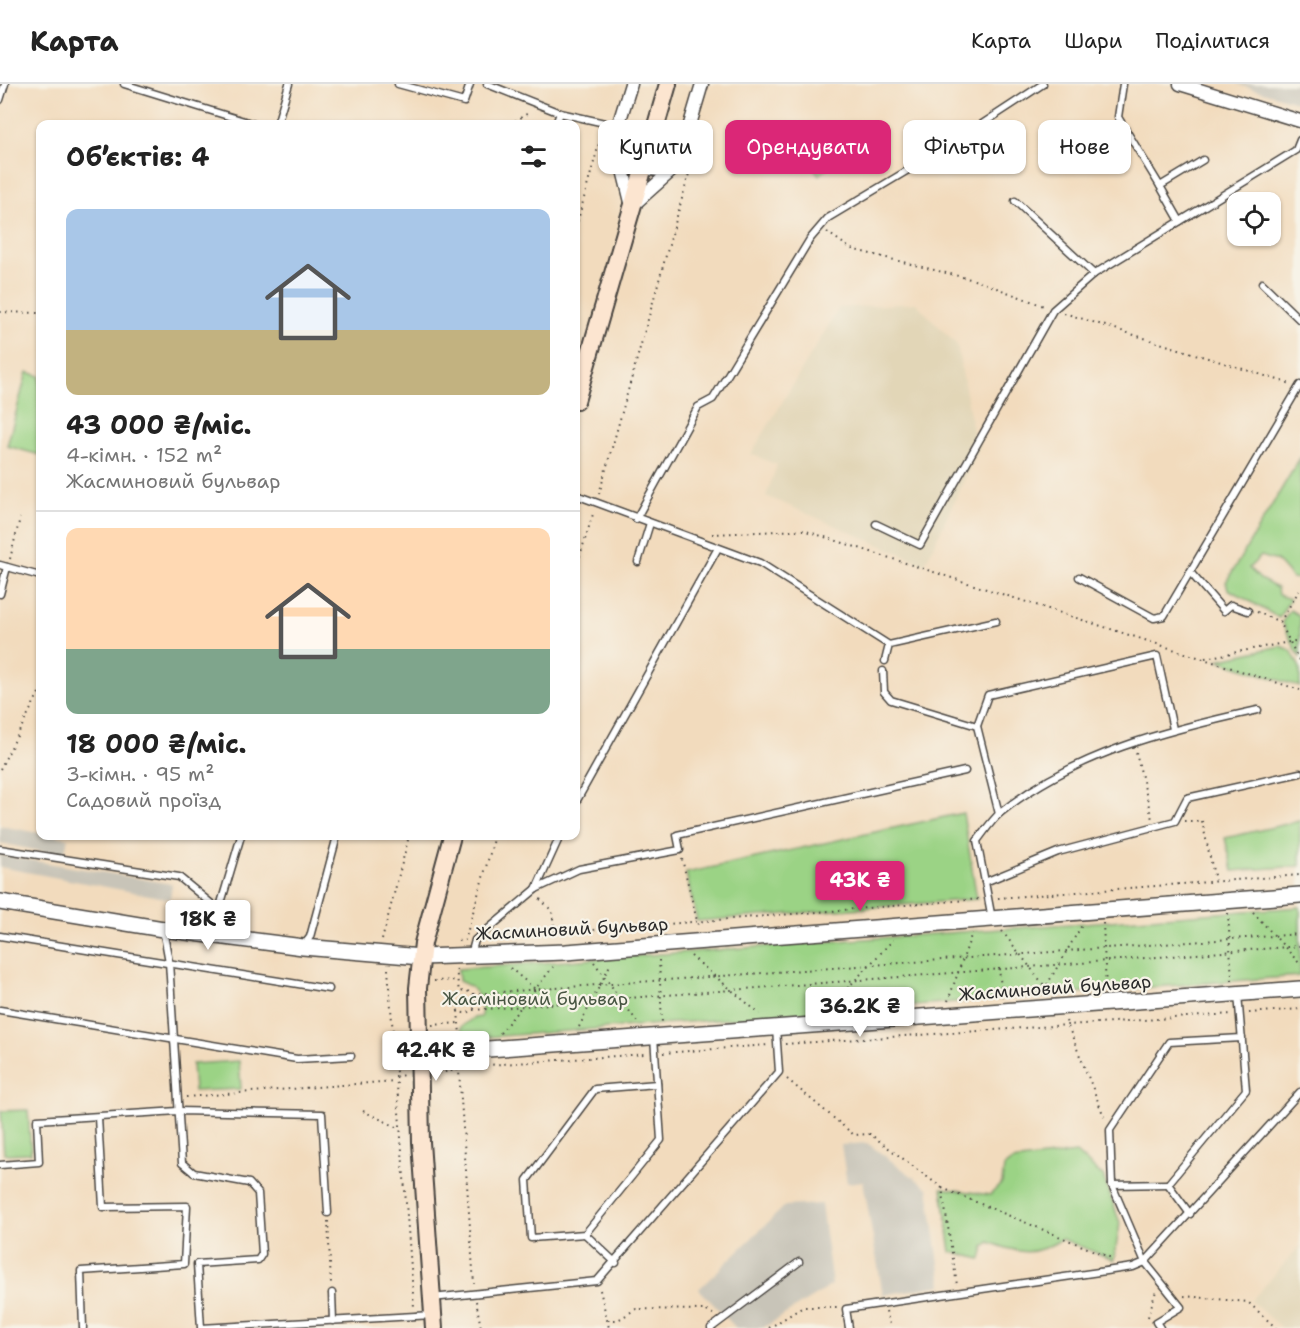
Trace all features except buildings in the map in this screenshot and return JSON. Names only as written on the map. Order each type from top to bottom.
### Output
[{"type":"main road","points":[[657,120],[668,84]]},
{"type":"main road","points":[[580,387],[642,174]]},
{"type":"main road","points":[[434,1322],[417,1051],[421,957],[451,840]]},
{"type":"street","points":[[620,120],[631,84]]},
{"type":"street","points":[[691,120],[702,84]]},
{"type":"street","points":[[1180,84],[1300,121]]},
{"type":"street","points":[[624,174],[632,206],[668,174]]},
{"type":"street","name":"Жасминовий бульвар","points":[[0,902],[163,929],[303,947],[421,957],[467,948],[566,951],[619,948],[1300,895]]},
{"type":"street","name":"Жасминовий бульвар","points":[[417,1051],[488,1057],[571,1043],[1300,989]]},
{"type":"lane","points":[[0,100],[5,84]]},
{"type":"lane","points":[[124,84],[241,120]]},
{"type":"lane","points":[[278,120],[289,84]]},
{"type":"lane","points":[[398,84],[464,102],[470,84]]},
{"type":"lane","points":[[487,84],[560,113],[598,121]]},
{"type":"lane","points":[[636,519],[698,407],[713,399],[810,239],[824,222],[950,145],[1043,84]]},
{"type":"lane","points":[[1123,84],[1118,117],[1180,221]]},
{"type":"lane","points":[[557,120],[560,113]]},
{"type":"lane","points":[[876,524],[920,545],[1053,310],[1094,274],[1296,150],[1300,140]]},
{"type":"lane","points":[[1160,186],[1203,160]]},
{"type":"lane","points":[[1015,201],[1094,274]]},
{"type":"lane","points":[[1262,283],[1300,320]]},
{"type":"lane","points":[[1078,577],[1154,618],[1164,616],[1300,385]]},
{"type":"lane","points":[[580,496],[636,519],[760,563],[889,645],[996,621]]},
{"type":"lane","points":[[638,562],[650,523]]},
{"type":"lane","points":[[580,795],[718,548]]},
{"type":"lane","points":[[0,594],[4,566],[36,575]]},
{"type":"lane","points":[[1190,572],[1224,611],[1231,605],[1248,610]]},
{"type":"lane","points":[[885,661],[889,645]]},
{"type":"lane","points":[[999,814],[977,726],[988,695],[1157,656],[1173,729]]},
{"type":"lane","points":[[883,671],[884,692],[891,700],[977,726]]},
{"type":"lane","points":[[984,919],[988,898],[977,841],[999,814],[1071,766],[1173,729],[1258,710]]},
{"type":"lane","points":[[467,948],[535,891],[579,869],[680,850],[677,835],[965,771]]},
{"type":"lane","points":[[985,882],[1058,852],[1175,821],[1187,798],[1300,774]]},
{"type":"lane","points":[[207,934],[215,924],[240,840]]},
{"type":"lane","points":[[303,947],[310,937],[336,840]]},
{"type":"lane","points":[[535,891],[558,840]]},
{"type":"lane","points":[[0,849],[179,877],[219,910]]},
{"type":"lane","points":[[163,929],[169,962],[182,1163],[194,1173],[249,1183],[258,1193],[262,1254],[258,1260],[197,1263],[201,1328],[313,1325],[333,1321],[415,1316],[434,1322]]},
{"type":"lane","points":[[0,936],[329,989]]},
{"type":"lane","points":[[1112,1185],[1168,1184],[1246,1090],[1240,1014],[1236,994]]},
{"type":"lane","points":[[0,1010],[297,1059],[351,1056]]},
{"type":"lane","points":[[432,1298],[597,1281],[616,1263],[779,1072],[776,1028]]},
{"type":"lane","points":[[655,1037],[661,1140],[585,1234],[531,1238],[527,1180],[595,1089],[657,1084]]},
{"type":"lane","points":[[1160,1328],[1156,1322],[1181,1307],[1145,1262],[1112,1185],[1110,1130],[1169,1042],[1242,1038]]},
{"type":"lane","points":[[849,1328],[846,1309],[1133,1268],[1145,1262],[1300,1092]]},
{"type":"lane","points":[[0,1165],[39,1162],[37,1120],[178,1111],[322,1114],[328,1213]]},
{"type":"lane","points":[[83,1328],[81,1271],[184,1264],[187,1206],[103,1207],[98,1117]]},
{"type":"lane","points":[[1168,1184],[1190,1214]]},
{"type":"lane","points":[[585,1234],[616,1263]]},
{"type":"lane","points":[[711,1328],[799,1262]]},
{"type":"lane","points":[[332,1293],[333,1321]]},
{"type":"path","points":[[516,120],[540,105]]},
{"type":"path","points":[[580,213],[598,148]]},
{"type":"path","points":[[580,555],[689,174]]},
{"type":"path","points":[[0,312],[36,313]]},
{"type":"path","points":[[4,566],[20,518]]},
{"type":"path","points":[[708,535],[803,530],[1300,690]]},
{"type":"path","points":[[1280,622],[1300,589]]},
{"type":"path","points":[[1248,610],[1263,612],[1280,622],[1300,662]]},
{"type":"path","points":[[1203,658],[1300,640]]},
{"type":"path","points":[[0,770],[36,699]]},
{"type":"path","points":[[1134,743],[1154,827]]},
{"type":"path","points":[[1175,821],[1202,821],[1216,882]]},
{"type":"path","points":[[381,946],[408,840]]},
{"type":"path","points":[[467,948],[465,940],[494,840]]},
{"type":"path","points":[[680,850],[702,941]]},
{"type":"path","points":[[988,898],[1300,875]]},
{"type":"path","points":[[1226,881],[1235,900],[1300,964]]},
{"type":"path","points":[[430,1074],[459,1071],[488,1057],[563,1060],[1234,1014],[1236,994],[1230,939],[1235,900],[1226,881]]},
{"type":"path","points":[[1022,1029],[1068,950],[1097,910],[1102,890]]},
{"type":"path","points":[[1102,890],[1097,910],[1104,948],[1108,1023]]},
{"type":"path","points":[[535,891],[552,911],[555,933]]},
{"type":"path","points":[[465,940],[458,941],[467,948],[555,933],[983,898],[984,919],[964,958],[935,1035]]},
{"type":"path","points":[[797,1044],[927,903]]},
{"type":"path","points":[[655,1037],[661,994],[657,924]]},
{"type":"path","points":[[473,994],[1300,934]]},
{"type":"path","points":[[675,943],[776,1028]]},
{"type":"path","points":[[458,1011],[466,1013],[473,1010],[523,1005],[1300,946]]},
{"type":"path","points":[[563,1060],[619,948]]},
{"type":"path","points":[[585,950],[619,998],[655,1037],[664,1053]]},
{"type":"path","points":[[488,1057],[523,1005],[566,951]]},
{"type":"path","points":[[388,960],[415,1316]]},
{"type":"path","points":[[456,963],[459,992]]},
{"type":"path","points":[[431,974],[431,981],[457,980]]},
{"type":"path","points":[[460,1038],[458,1011],[453,1001],[459,992],[467,990],[473,994],[476,1000],[473,1010]]},
{"type":"path","points":[[1240,1014],[1300,1009]]},
{"type":"path","points":[[431,1014],[434,1032]]},
{"type":"path","points":[[432,1025],[459,1023]]},
{"type":"path","points":[[463,1053],[459,1071],[475,1293],[481,1328]]},
{"type":"path","points":[[395,1076],[410,1075]]},
{"type":"path","points":[[784,1077],[854,1135],[870,1134],[942,1188],[1133,1268]]},
{"type":"path","points":[[177,1098],[396,1081]]},
{"type":"path","points":[[363,1111],[399,1128]]},
{"type":"path","points":[[942,1188],[958,1292]]},
{"type":"path","points":[[328,1213],[332,1293]]},
{"type":"path","points":[[1147,1318],[1160,1280]]},
{"type":"path","points":[[597,1281],[609,1328]]},
{"type":"path","points":[[1172,1295],[1248,1302],[1276,1328]]},
{"type":"path","points":[[884,1303],[891,1328]]},
{"type":"path","points":[[769,1328],[803,1307],[831,1305],[846,1309]]},
{"type":"path","points":[[608,1320],[618,1320],[636,1309],[704,1310],[723,1319]]},
{"type":"shaded area","points":[[1236,84],[1300,84],[1300,103]]},
{"type":"shaded area","points":[[916,303],[957,345],[974,436],[980,446],[925,564],[766,496],[777,465],[751,454],[839,308]]},
{"type":"shaded area","points":[[0,826],[36,832],[36,840],[68,840],[64,856],[0,843]]},
{"type":"shaded area","points":[[0,855],[172,884],[170,899],[0,867]]},
{"type":"shaded area","points":[[867,1143],[928,1188],[942,1285],[883,1295],[863,1181],[847,1183],[841,1145]]},
{"type":"shaded area","points":[[821,1204],[832,1285],[763,1328],[736,1328],[699,1289],[785,1206]]},
{"type":"shaded area","points":[[1300,1246],[1300,1328],[1281,1328],[1251,1301]]},
{"type":"green space","points":[[27,372],[36,375],[36,454],[7,446]]},
{"type":"green space","points":[[1300,458],[1300,579],[1292,578],[1277,561],[1261,556],[1249,568],[1260,579],[1277,588],[1278,595],[1290,599],[1279,618],[1228,589],[1226,582]]},
{"type":"green space","points":[[1290,610],[1300,616],[1300,658],[1282,622]]},
{"type":"green space","points":[[1280,646],[1291,650],[1300,668],[1300,687],[1218,660]]},
{"type":"green space","points":[[963,813],[977,899],[697,921],[686,873]]},
{"type":"green space","points":[[1300,821],[1300,866],[1233,871],[1225,838]]},
{"type":"green space","name":"Жасміновий бульвар","points":[[1300,907],[1300,976],[462,1039],[461,1027],[473,1018],[481,1017],[482,1000],[470,986],[459,981],[458,969]]},
{"type":"green space","points":[[239,1061],[241,1089],[194,1091],[192,1064]]},
{"type":"green space","points":[[28,1110],[31,1153],[4,1154],[1,1111]]},
{"type":"green space","points":[[1076,1153],[1103,1176],[1120,1223],[1114,1260],[1062,1239],[1043,1249],[1027,1252],[989,1242],[984,1247],[981,1259],[951,1252],[942,1188],[990,1195],[1002,1183],[1004,1167],[1012,1161]]}]
